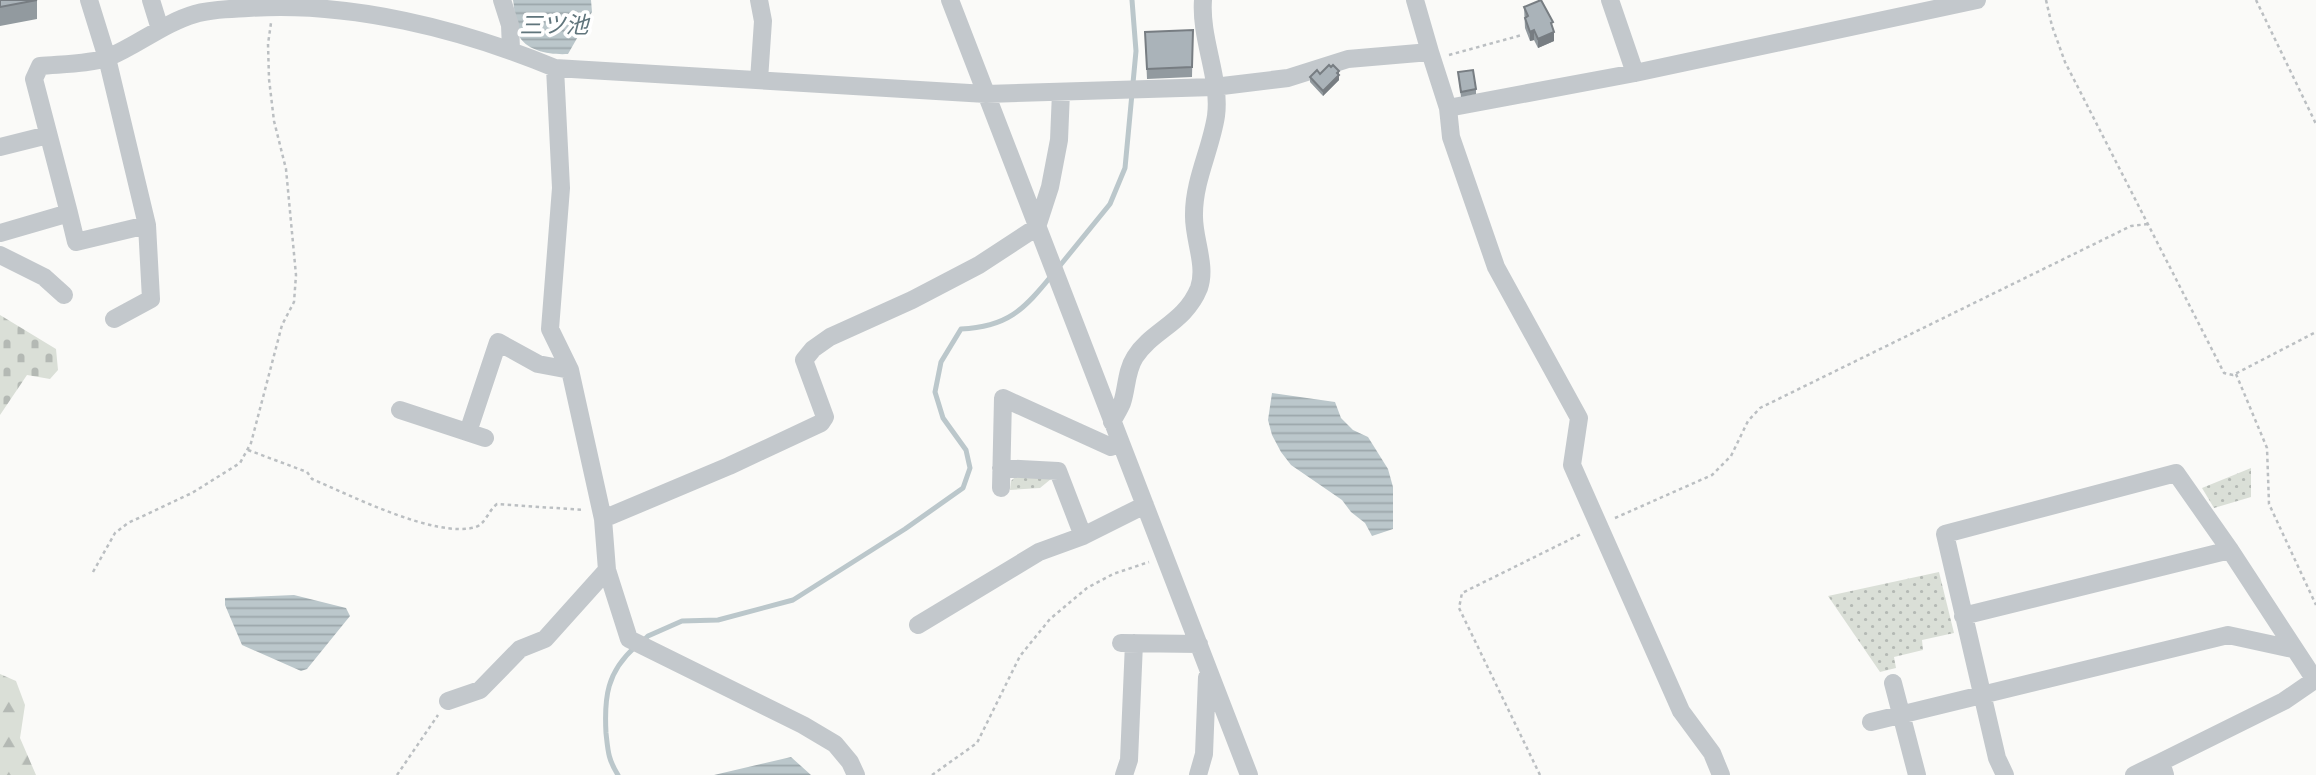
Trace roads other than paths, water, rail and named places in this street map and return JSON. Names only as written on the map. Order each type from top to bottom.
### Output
[{"type":"street","points":[[89,0],[107,58],[147,225],[151,299],[114,319]]},
{"type":"street","points":[[150,0],[160,29]]},
{"type":"street","points":[[502,0],[510,24],[511,50]]},
{"type":"street","points":[[759,0],[763,21],[760,80]]},
{"type":"street","points":[[950,0],[1249,775]]},
{"type":"street","points":[[1112,422],[1122,402],[1134,358],[1185,311],[1199,287],[1202,269],[1195,237],[1194,213],[1198,185],[1216,114],[1214,86],[1203,29],[1203,0]]},
{"type":"street","points":[[1415,0],[1435,55],[1448,108],[1451,137],[1496,267],[1579,418],[1572,465],[1681,711],[1712,753],[1721,775]]},
{"type":"street","points":[[1610,0],[1635,73]]},
{"type":"street","points":[[1448,108],[1635,73],[1977,0]]},
{"type":"street","points":[[147,225],[76,242],[34,79],[40,66],[107,58],[160,29],[195,14],[307,4],[436,27],[511,50],[555,68],[986,94],[1214,86],[1287,78],[1348,59],[1435,55]]},
{"type":"street","points":[[555,68],[561,188],[550,329],[570,370],[602,515],[607,570],[629,639],[803,725],[835,744],[850,762],[856,775]]},
{"type":"street","points":[[602,515],[729,466],[821,423],[825,417],[804,360],[813,349],[830,337],[912,300],[979,265],[1037,227],[1050,187],[1059,140],[1061,92]]},
{"type":"street","points":[[0,147],[48,135]]},
{"type":"street","points":[[0,233],[69,213]]},
{"type":"street","points":[[0,254],[44,277],[65,295]]},
{"type":"street","points":[[468,432],[498,342],[538,364],[570,370]]},
{"type":"street","points":[[1001,488],[1003,398],[1111,447],[1121,443]]},
{"type":"street","points":[[400,410],[485,439]]},
{"type":"street","points":[[1001,468],[1058,471],[1083,536]]},
{"type":"street","points":[[2004,775],[1997,758],[1945,534],[2176,473],[2316,680],[2163,769],[2134,775]]},
{"type":"street","points":[[918,625],[1039,552],[1083,536],[1145,505]]},
{"type":"street","points":[[1963,616],[2230,550]]},
{"type":"street","points":[[448,701],[480,691],[520,649],[545,639],[607,570]]},
{"type":"street","points":[[1871,722],[2228,635],[2293,649]]},
{"type":"street","points":[[1124,775],[1129,760],[1128,643],[1199,643]]},
{"type":"street","points":[[1198,775],[1205,742],[1208,667]]},
{"type":"street","points":[[1893,683],[1917,775]]},
{"type":"water","name":"三ツ池","points":[[513,0],[591,0],[592,12],[568,54],[547,53],[533,49],[518,34]]},
{"type":"water","points":[[1272,393],[1335,402],[1341,418],[1353,430],[1368,437],[1388,469],[1393,487],[1393,529],[1372,536],[1365,523],[1351,512],[1342,500],[1291,465],[1272,435],[1268,420]]},
{"type":"water","points":[[294,595],[346,608],[350,616],[307,669],[301,671],[242,645],[225,605],[225,598]]},
{"type":"water","points":[[791,757],[811,775],[714,775]]},
{"type":"waterway","points":[[1058,268],[1110,204],[1125,168],[1136,51],[1132,0]]},
{"type":"waterway","points":[[643,641],[648,636],[682,621],[718,620],[793,600],[905,529],[963,488],[970,468],[966,450],[943,418],[935,392],[941,362],[961,329],[977,328],[1003,320],[1023,307],[1052,275]]},
{"type":"waterway","points":[[618,775],[607,745],[607,697],[618,666],[635,647]]}]
